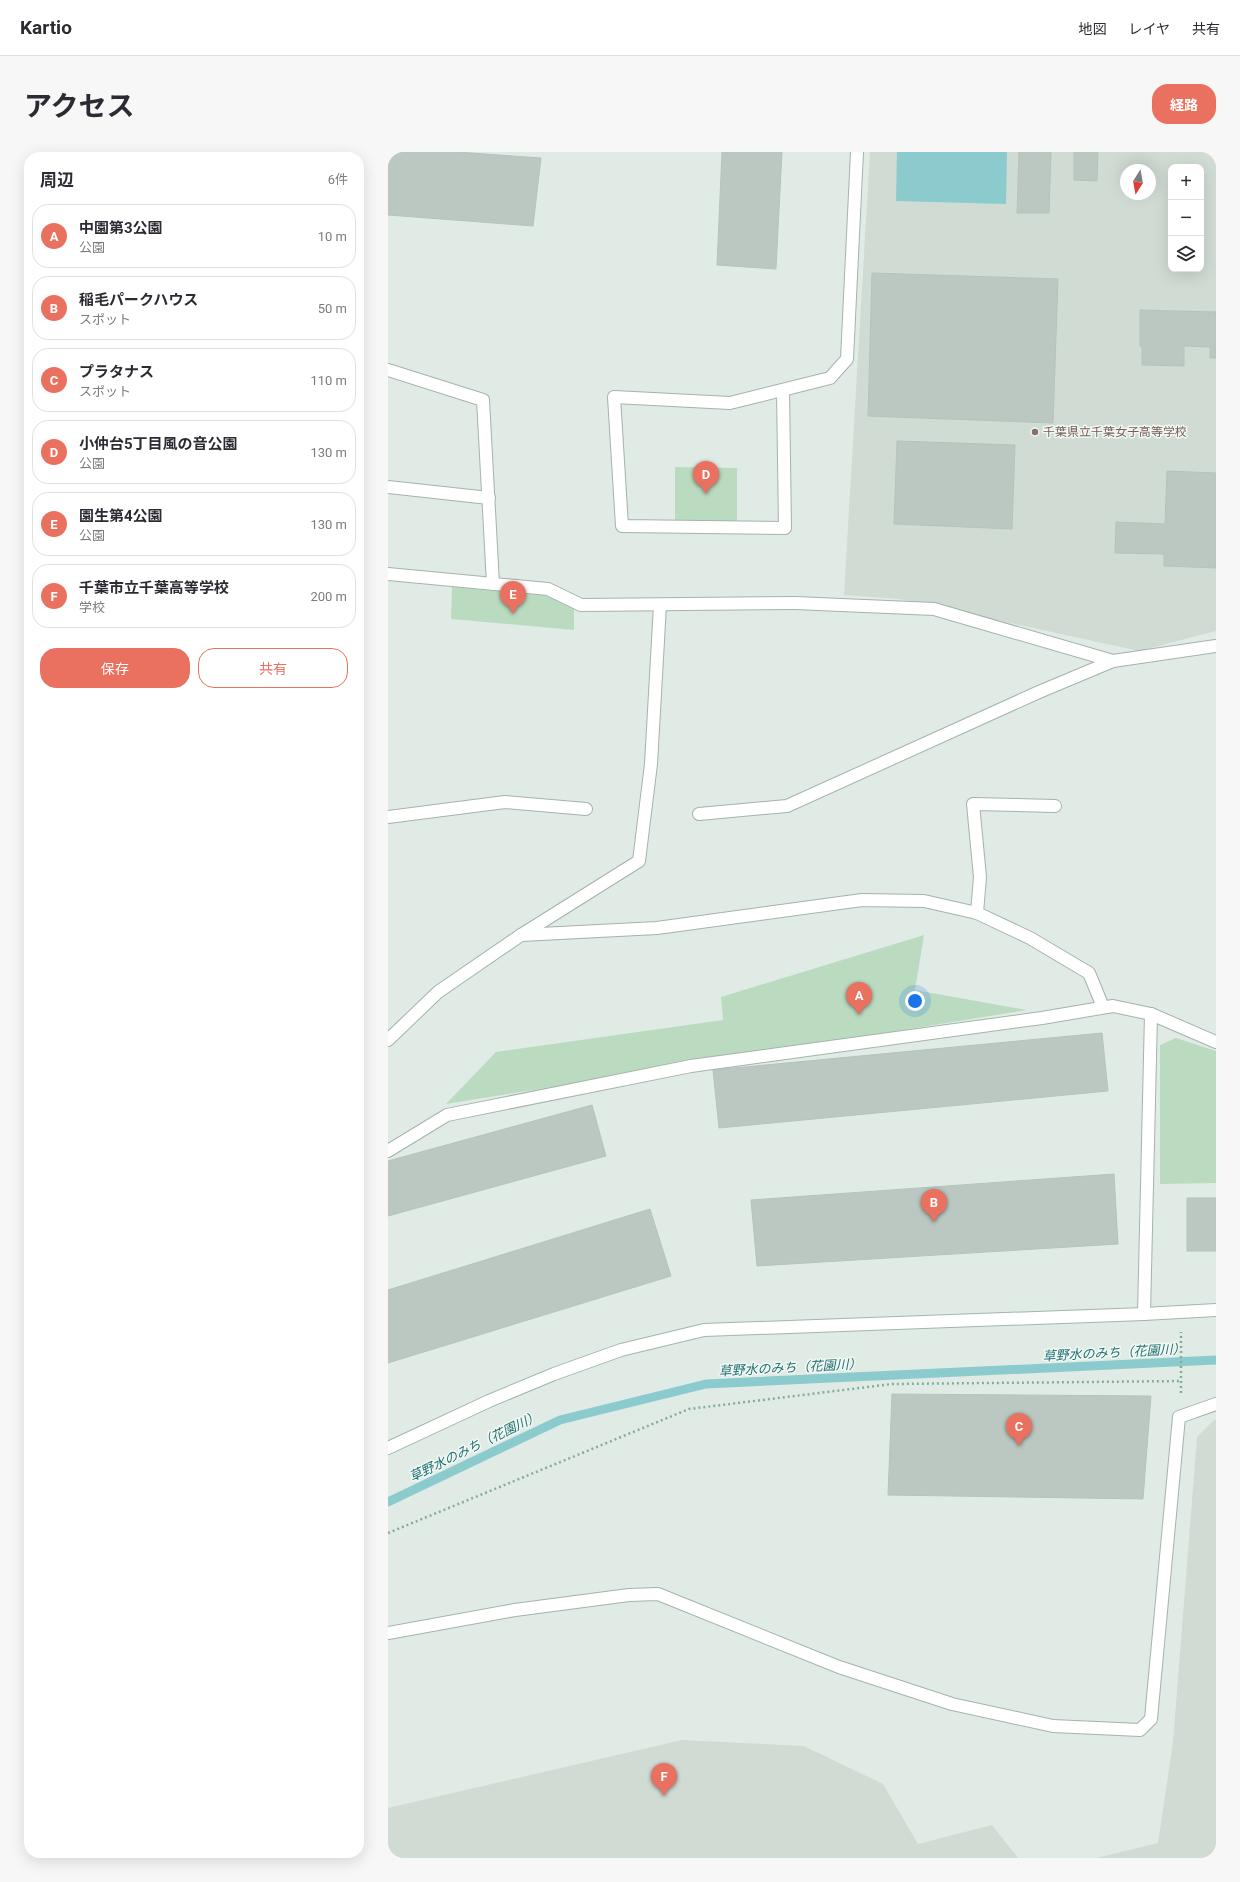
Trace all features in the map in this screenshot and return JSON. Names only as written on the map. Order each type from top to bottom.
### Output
[{"type":"street","points":[[783,390],[785,528],[622,526],[614,397],[730,403],[830,378],[846,359],[857,152]]},
{"type":"street","points":[[388,370],[483,400],[493,584]]},
{"type":"street","points":[[388,487],[488,498]]},
{"type":"street","points":[[388,574],[548,589],[581,605],[795,603],[934,609],[1113,661]]},
{"type":"street","points":[[388,1040],[438,992],[521,935],[639,861],[651,764],[660,605]]},
{"type":"street","points":[[699,814],[787,806],[1032,695],[1113,661],[1216,646]]},
{"type":"street","points":[[388,817],[505,802],[586,808]]},
{"type":"street","points":[[976,913],[980,877],[973,804],[1055,806]]},
{"type":"street","points":[[521,935],[657,928],[862,900],[924,901],[976,913],[1030,938],[1089,973],[1103,1007]]},
{"type":"street","points":[[388,1151],[446,1115],[691,1066],[1042,1018],[1103,1007],[1113,1006],[1151,1014],[1216,1042]]},
{"type":"street","points":[[1144,1314],[1151,1014]]},
{"type":"street","points":[[388,1448],[489,1401],[554,1374],[621,1350],[704,1330],[1216,1310]]},
{"type":"street","points":[[388,1633],[516,1610],[629,1595],[658,1594],[839,1667],[952,1704],[1053,1726],[1140,1730],[1151,1719],[1179,1417],[1216,1404]]},
{"type":"path","points":[[388,1533],[689,1410],[892,1384],[1182,1381],[1181,1342]]},
{"type":"shaded area","name":"千葉県立千葉女子高等学校","points":[[870,152],[1216,152],[1216,631],[1139,651],[899,599],[844,595]]},
{"type":"shaded area","points":[[1214,1420],[1216,1420],[1216,1858],[1096,1858],[1158,1843],[1173,1742],[1197,1437]]},
{"type":"shaded area","points":[[682,1740],[804,1746],[883,1784],[918,1844],[992,1825],[1018,1858],[388,1858],[388,1808]]},
{"type":"green space","points":[[675,467],[737,468],[737,521],[675,521]]},
{"type":"green space","points":[[452,587],[550,596],[574,609],[574,630],[451,619]]},
{"type":"green space","points":[[924,935],[915,990],[1027,1010],[446,1104],[496,1052],[723,1020],[721,997]]},
{"type":"green space","points":[[1176,1038],[1216,1051],[1216,1183],[1160,1184],[1160,1045]]},
{"type":"water","points":[[897,152],[1007,152],[1006,204],[896,201]]},
{"type":"building","points":[[388,152],[457,152],[541,158],[533,226],[388,215]]},
{"type":"building","points":[[722,152],[782,152],[776,269],[717,265]]},
{"type":"building","points":[[1019,152],[1051,152],[1049,213],[1017,213]]},
{"type":"building","points":[[1074,152],[1098,152],[1097,181],[1074,180]]},
{"type":"building","points":[[872,273],[1058,279],[1053,423],[868,416]]},
{"type":"building","points":[[1140,310],[1216,312],[1216,358],[1210,358],[1210,347],[1184,346],[1184,366],[1142,365],[1142,346],[1140,346]]},
{"type":"building","points":[[897,441],[1015,445],[1012,529],[894,524]]},
{"type":"building","points":[[1167,471],[1216,473],[1216,568],[1164,566],[1164,554],[1115,553],[1116,522],[1165,524]]},
{"type":"building","points":[[1102,1033],[1108,1091],[719,1128],[713,1070]]},
{"type":"building","points":[[592,1105],[606,1156],[388,1216],[388,1161]]},
{"type":"building","points":[[1114,1174],[1118,1244],[757,1266],[751,1200]]},
{"type":"building","points":[[1187,1198],[1216,1198],[1216,1251],[1187,1251]]},
{"type":"building","points":[[650,1209],[671,1276],[388,1363],[388,1290]]},
{"type":"building","points":[[892,1394],[1151,1396],[1143,1499],[888,1495]]},
{"type":"waterway","name":"草野水のみち（花園川）","points":[[388,1502],[560,1420],[706,1384],[1216,1360]]},
{"type":"place","name":"千葉県立千葉女子高等学校","points":[[1035,432]]},
{"type":"place","name":"小仲台5丁目風の音公園","points":[[706,494]]},
{"type":"place","name":"園生第4公園","points":[[513,614]]},
{"type":"place","name":"中園第3公園","points":[[859,1015]]},
{"type":"place","name":"稲毛パークハウス","points":[[934,1222]]},
{"type":"place","name":"プラタナス","points":[[1019,1446]]},
{"type":"place","name":"千葉市立千葉高等学校","points":[[664,1796]]}]
